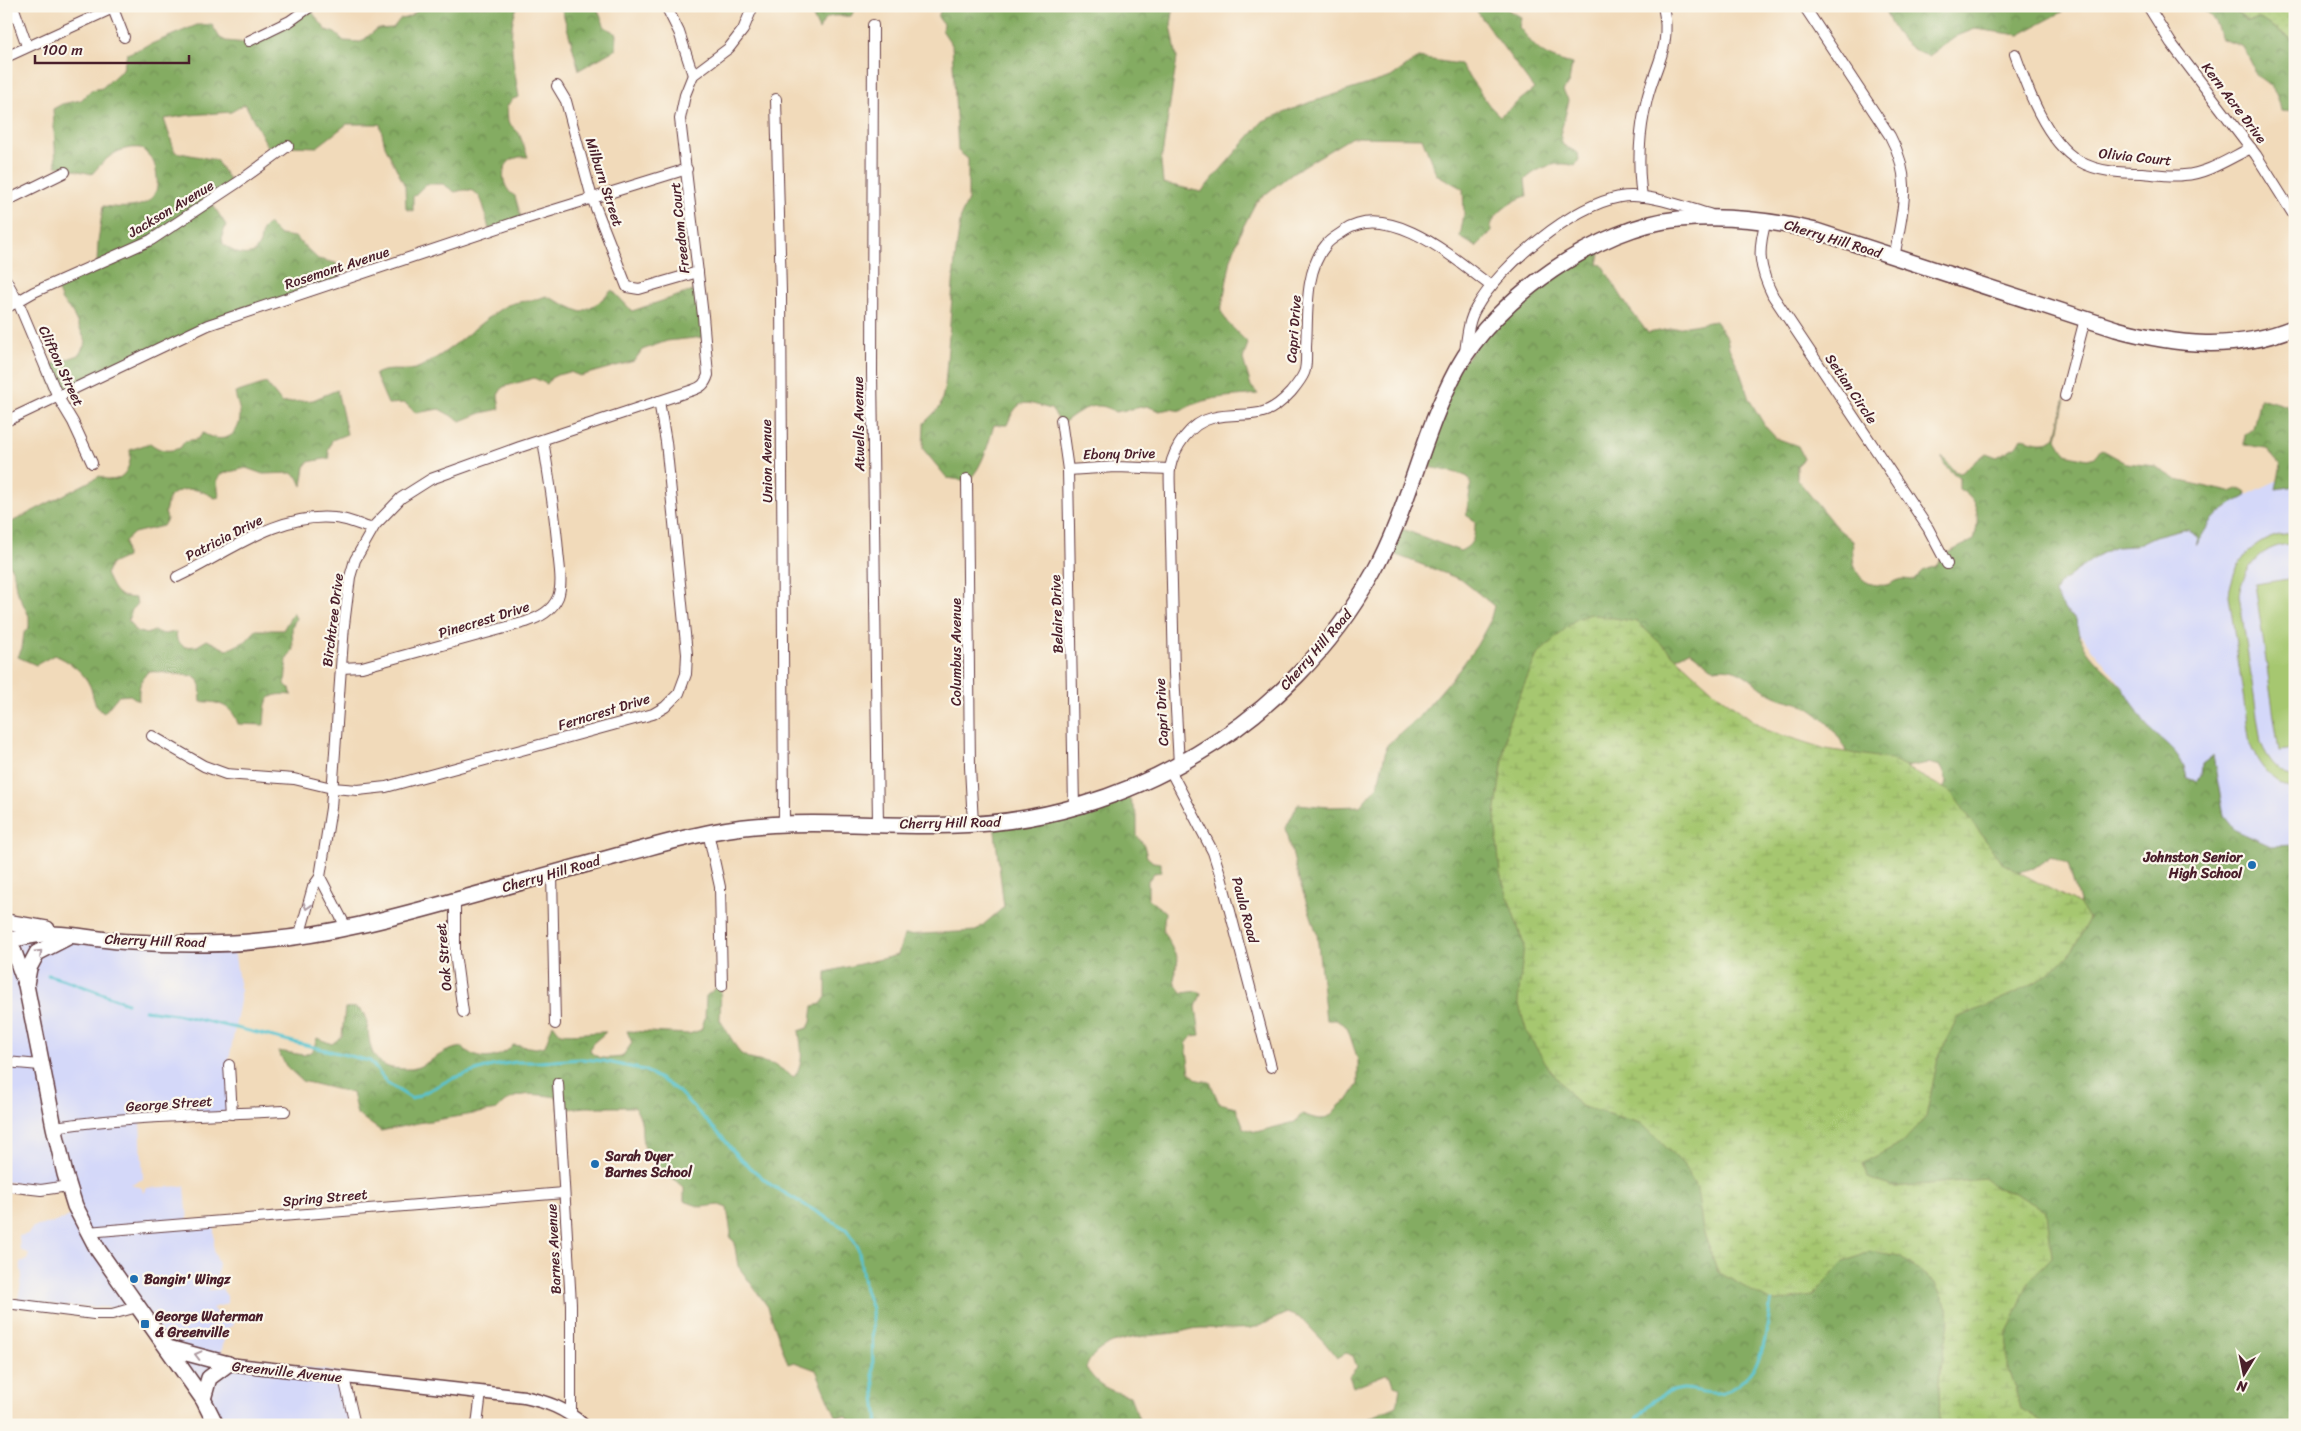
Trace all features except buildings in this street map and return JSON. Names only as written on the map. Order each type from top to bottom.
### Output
[{"type":"main road","name":"Cherry Hill Road","points":[[7,940],[45,934],[108,940],[195,944],[299,937],[347,929],[708,832],[784,823],[973,824],[1031,818],[1096,802],[1174,767],[1226,736],[1270,702],[1293,681],[1355,605],[1385,552],[1402,513],[1432,426],[1454,375],[1465,356],[1499,315],[1533,284],[1561,264],[1592,246],[1646,226],[1674,219],[1726,218],[1766,221],[1816,231],[1894,258],[2160,341],[2207,344],[2247,341],[2295,327]]},
{"type":"main road","points":[[6,922],[92,934],[108,940]]},
{"type":"main road","points":[[26,985],[29,968],[37,953],[70,936]]},
{"type":"main road","points":[[7,940],[26,985],[40,1053],[40,1065],[68,1186],[87,1232],[203,1399],[213,1424]]},
{"type":"main road","points":[[6,959],[12,972],[36,1061],[40,1065]]},
{"type":"main road","points":[[168,1348],[221,1366],[209,1378],[203,1399]]},
{"type":"main road","name":"Greenville Avenue","points":[[189,1379],[221,1366]]},
{"type":"street","points":[[13,6],[27,46]]},
{"type":"street","points":[[249,41],[290,21],[311,6]]},
{"type":"street","points":[[666,6],[679,32],[693,75]]},
{"type":"street","name":"Freedom Court","points":[[706,381],[708,375],[698,272],[680,119],[684,95],[693,75],[728,48],[743,30],[753,6]]},
{"type":"street","points":[[1642,197],[1638,174],[1639,143],[1648,98],[1665,44],[1663,6]]},
{"type":"street","points":[[1804,6],[1890,136],[1900,157],[1906,199],[1894,258]]},
{"type":"street","name":"Kern Acre Drive","points":[[2148,6],[2171,43],[2251,148],[2295,217]]},
{"type":"street","points":[[6,57],[112,7],[124,37]]},
{"type":"street","name":"Atwells Avenue","points":[[873,25],[872,372],[878,824]]},
{"type":"street","name":"Olivia Court","points":[[2015,54],[2030,95],[2054,136],[2078,161],[2091,166],[2127,173],[2184,176],[2204,170],[2251,148]]},
{"type":"street","name":"Milburn Street","points":[[557,86],[566,101],[592,198],[627,287],[640,289],[698,272]]},
{"type":"street","name":"Union Avenue","points":[[776,99],[781,292],[784,823]]},
{"type":"street","name":"Jackson Avenue","points":[[6,308],[34,292],[151,240],[229,189],[288,146]]},
{"type":"street","name":"Rosemont Avenue","points":[[6,421],[208,325],[592,198],[687,169]]},
{"type":"street","points":[[6,201],[65,172]]},
{"type":"street","points":[[1465,356],[1470,322],[1475,309],[1491,286],[1504,270],[1524,252],[1570,220],[1613,199],[1622,197],[1642,197],[1726,218]]},
{"type":"street","name":"Setian Circle","points":[[1766,221],[1760,261],[1764,279],[1773,296],[1928,528],[1947,564]]},
{"type":"street","name":"Capri Drive","points":[[1174,767],[1170,468],[1180,443],[1195,426],[1211,418],[1252,416],[1278,406],[1293,390],[1304,373],[1311,280],[1315,263],[1326,244],[1347,229],[1362,224],[1382,224],[1415,233],[1491,286]]},
{"type":"street","name":"Clifton Street","points":[[6,280],[18,302],[58,397],[73,422],[92,463]]},
{"type":"street","points":[[2065,396],[2085,319]]},
{"type":"street","name":"Birchtree Drive","points":[[299,937],[313,887],[320,878],[332,788],[344,625],[350,578],[356,560],[372,529],[401,498],[431,479],[700,388],[706,381]]},
{"type":"street","name":"Ferncrest Drive","points":[[152,736],[204,766],[226,774],[294,779],[332,788],[358,790],[404,783],[653,714],[680,692],[686,674],[687,641],[660,401]]},
{"type":"street","name":"Belaire Drive","points":[[1061,420],[1068,470],[1074,808]]},
{"type":"street","name":"Pinecrest Drive","points":[[342,668],[362,667],[526,622],[544,615],[553,605],[560,589],[560,571],[554,508],[542,440]]},
{"type":"street","name":"Ebony Drive","points":[[1068,470],[1116,467],[1170,468]]},
{"type":"street","name":"Columbus Avenue","points":[[967,479],[970,767],[973,824]]},
{"type":"street","name":"Patricia Drive","points":[[177,577],[255,535],[285,524],[322,517],[336,518],[372,529]]},
{"type":"street","name":"Paula Road","points":[[1174,767],[1216,860],[1271,1067]]},
{"type":"street","points":[[708,832],[720,887],[722,986]]},
{"type":"street","points":[[552,874],[554,1024]]},
{"type":"street","points":[[320,878],[347,929]]},
{"type":"street","name":"Oak Street","points":[[455,900],[455,953],[463,1012]]},
{"type":"street","points":[[6,1062],[40,1065]]},
{"type":"street","points":[[228,1065],[232,1114]]},
{"type":"street","name":"Barnes Avenue","points":[[558,1083],[571,1304],[571,1414]]},
{"type":"street","name":"George Street","points":[[54,1128],[89,1122],[285,1111]]},
{"type":"street","points":[[6,1186],[41,1190],[68,1186]]},
{"type":"street","name":"Spring Street","points":[[87,1232],[564,1193]]},
{"type":"street","points":[[6,1303],[94,1314],[112,1314],[138,1307]]},
{"type":"street","name":"Greenville Avenue","points":[[221,1366],[524,1397],[541,1401],[571,1414],[583,1425]]},
{"type":"street","points":[[344,1378],[355,1425]]},
{"type":"street","points":[[477,1425],[481,1393]]},
{"type":"street","points":[[6,1424],[37,1425]]},
{"type":"shaded area","name":"Johnston Senior High School","points":[[2295,472],[2295,1043],[2123,687],[2029,571],[2173,530]]},
{"type":"shaded area","points":[[41,939],[233,944],[240,988],[240,1001],[229,1060],[232,1111],[140,1121],[143,1179],[131,1184],[142,1188],[143,1193],[147,1188],[185,1186],[188,1223],[214,1223],[214,1252],[219,1264],[216,1282],[207,1290],[222,1289],[227,1296],[227,1304],[212,1308],[218,1313],[234,1318],[234,1325],[227,1328],[221,1353],[343,1373],[355,1425],[218,1425],[159,1335],[129,1308],[63,1306],[18,1300],[22,1277],[20,1262],[27,1260],[29,1254],[20,1250],[19,1236],[28,1234],[33,1227],[59,1221],[76,1213],[65,1186],[6,1182],[6,944]]},
{"type":"green space","points":[[419,6],[518,6],[512,26],[512,51],[519,97],[513,99],[507,106],[508,122],[519,133],[528,157],[510,160],[503,176],[506,187],[515,196],[522,220],[489,229],[481,199],[477,194],[465,190],[455,192],[443,184],[426,184],[413,197],[413,211],[406,209],[405,186],[385,146],[380,124],[347,124],[317,147],[288,146],[275,155],[267,145],[245,104],[231,112],[164,119],[175,152],[216,160],[233,185],[211,202],[226,225],[222,237],[223,244],[237,253],[254,253],[260,243],[262,230],[268,224],[280,235],[295,237],[318,259],[336,263],[341,282],[207,326],[58,398],[44,367],[79,355],[86,342],[72,312],[62,301],[55,284],[97,264],[103,206],[131,207],[148,201],[157,188],[157,177],[153,161],[141,148],[126,149],[113,154],[92,174],[56,166],[53,109],[62,104],[81,100],[91,90],[102,88],[123,69],[127,54],[197,25],[212,25],[220,38],[226,41],[247,43],[309,8],[326,30],[335,33],[344,41],[361,42],[377,29],[393,28],[400,19],[414,14]]},
{"type":"green space","points":[[561,6],[596,6],[605,27],[617,34],[616,49],[579,70]]},
{"type":"green space","points":[[813,6],[857,6],[851,16],[828,17],[819,30],[813,17]]},
{"type":"green space","points":[[942,6],[1174,6],[1171,25],[1177,58],[1161,162],[1163,183],[1201,192],[1263,121],[1308,103],[1391,77],[1418,58],[1460,64],[1489,105],[1500,116],[1534,89],[1473,6],[1507,6],[1508,10],[1521,17],[1519,27],[1536,47],[1553,58],[1572,64],[1569,82],[1563,91],[1569,101],[1560,135],[1563,145],[1578,153],[1579,160],[1575,166],[1562,164],[1548,166],[1535,172],[1525,180],[1527,196],[1509,204],[1498,214],[1491,226],[1491,232],[1476,247],[1460,237],[1464,214],[1463,189],[1436,174],[1422,138],[1352,137],[1292,173],[1256,202],[1240,233],[1231,259],[1221,311],[1227,322],[1248,343],[1243,359],[1251,386],[1258,394],[1208,400],[1199,402],[1181,411],[1170,409],[1159,411],[1147,406],[1115,412],[1101,406],[1094,406],[1081,411],[1062,424],[1051,409],[1028,403],[1019,405],[1007,425],[994,425],[978,469],[968,481],[947,478],[923,449],[924,423],[940,407],[945,386],[955,259],[961,215],[968,200],[968,159],[958,151],[952,45],[942,30],[943,24],[938,17]]},
{"type":"green space","points":[[1884,6],[2057,6],[2062,12],[2019,35],[1975,29],[1957,36],[1929,56],[1906,44],[1890,23]]},
{"type":"green space","points":[[2191,6],[2234,6],[2234,11],[2247,21],[2260,19],[2295,41],[2295,112],[2281,111],[2276,94],[2269,85],[2255,75],[2253,66],[2243,47],[2220,38],[2217,26],[2211,17],[2203,10]]},
{"type":"green space","points":[[2234,6],[2295,6],[2295,41],[2273,27],[2248,21],[2234,11]]},
{"type":"green space","points":[[1602,243],[1598,264],[1602,265],[1628,307],[1648,333],[1715,321],[1727,338],[1729,348],[1739,369],[1749,399],[1765,426],[1776,438],[1798,446],[1804,459],[1797,466],[1797,479],[1837,528],[1853,541],[1853,559],[1858,574],[1869,583],[1877,585],[1887,585],[1901,579],[1914,580],[1923,571],[1936,566],[1943,555],[1974,540],[1977,525],[1975,505],[1959,489],[1959,477],[1945,465],[1942,456],[1954,471],[1961,473],[1986,453],[1997,457],[2018,445],[2022,438],[2040,442],[2052,440],[2056,437],[2065,397],[2057,439],[2066,454],[2087,459],[2095,457],[2101,449],[2126,463],[2155,466],[2177,480],[2230,492],[2240,488],[2246,492],[2245,497],[2216,517],[2196,546],[2198,537],[2189,529],[2182,529],[2155,536],[2134,546],[2116,547],[2100,554],[2059,584],[2055,594],[2066,612],[2076,619],[2078,631],[2087,650],[2124,689],[2144,722],[2175,753],[2184,768],[2187,778],[2196,781],[2201,776],[2202,764],[2213,756],[2224,816],[2235,830],[2271,846],[2295,845],[2295,1425],[2226,1425],[2218,1422],[2213,1425],[1354,1425],[1397,1406],[1400,1387],[1394,1385],[1391,1376],[1386,1374],[1353,1387],[1349,1376],[1357,1367],[1353,1356],[1346,1353],[1337,1358],[1302,1319],[1287,1313],[1251,1328],[1201,1328],[1137,1337],[1112,1343],[1101,1349],[1092,1357],[1086,1368],[1100,1384],[1130,1396],[1141,1425],[854,1425],[846,1416],[836,1416],[816,1370],[794,1362],[788,1364],[768,1307],[738,1266],[734,1241],[730,1238],[727,1208],[719,1205],[701,1207],[684,1201],[684,1188],[657,1164],[645,1148],[640,1118],[634,1107],[585,1107],[559,1110],[557,1097],[524,1095],[510,1099],[497,1110],[381,1131],[357,1114],[352,1093],[302,1081],[286,1066],[278,1051],[304,1055],[313,1051],[317,1038],[332,1044],[342,1036],[345,1008],[356,1008],[363,1013],[372,1052],[378,1061],[393,1068],[415,1068],[447,1051],[463,1047],[474,1056],[488,1058],[502,1054],[513,1045],[536,1048],[545,1046],[553,1024],[560,1033],[606,1032],[592,1044],[590,1051],[601,1058],[622,1057],[632,1043],[627,1031],[689,1034],[701,1030],[705,1018],[706,996],[721,984],[720,1020],[740,1053],[750,1059],[775,1065],[794,1077],[801,1060],[799,1031],[808,1028],[811,1022],[813,1006],[821,1004],[826,997],[826,972],[898,955],[904,935],[976,931],[1004,907],[994,824],[1128,796],[1137,815],[1137,836],[1144,845],[1147,857],[1153,862],[1161,863],[1161,872],[1154,873],[1148,881],[1148,899],[1165,912],[1163,931],[1178,959],[1174,980],[1183,993],[1197,991],[1201,994],[1196,1007],[1200,1035],[1192,1036],[1186,1044],[1190,1073],[1198,1080],[1210,1082],[1219,1103],[1236,1107],[1244,1128],[1256,1132],[1295,1122],[1302,1114],[1319,1119],[1329,1117],[1340,1105],[1347,1101],[1358,1084],[1358,1060],[1347,1027],[1336,1020],[1326,1020],[1317,934],[1299,880],[1286,828],[1298,804],[1328,807],[1360,806],[1378,785],[1387,745],[1417,719],[1459,670],[1477,645],[1490,621],[1494,606],[1462,580],[1386,551],[1397,527],[1460,551],[1465,549],[1473,539],[1475,521],[1466,515],[1471,485],[1468,477],[1420,464],[1453,376],[1502,312]],"holes":[[[1690,651],[1714,669],[1724,668],[1740,672],[1775,696],[1802,704],[1812,710],[1836,734],[1847,755],[1872,773],[1928,763],[1941,766],[1946,779],[1941,792],[1998,877],[2034,868],[2051,856],[2068,864],[2082,912],[1894,1063],[1669,673],[1677,657]]]},
{"type":"green space","points":[[698,289],[704,337],[667,341],[642,350],[634,361],[580,376],[570,372],[551,378],[547,384],[534,378],[503,387],[498,395],[500,409],[481,413],[461,421],[439,409],[416,413],[405,403],[388,404],[375,374],[420,367],[452,347],[491,315],[507,305],[546,296],[581,312],[598,303],[612,290],[632,311]]},
{"type":"green space","points":[[266,383],[282,403],[313,400],[337,390],[347,434],[332,440],[328,451],[330,458],[308,462],[305,467],[302,486],[298,477],[292,473],[263,474],[246,468],[221,474],[217,480],[219,497],[215,498],[192,489],[175,493],[169,497],[165,512],[167,519],[163,526],[134,533],[125,541],[126,557],[111,564],[106,574],[116,592],[120,595],[136,598],[137,605],[132,610],[128,620],[135,631],[147,634],[154,631],[164,634],[176,632],[177,640],[184,647],[197,646],[207,640],[227,650],[246,641],[256,630],[283,630],[293,613],[296,618],[292,628],[293,649],[287,659],[285,684],[290,689],[292,695],[276,695],[268,700],[264,725],[238,724],[229,709],[224,706],[213,702],[201,702],[200,682],[193,676],[149,671],[140,684],[139,701],[130,695],[118,696],[104,713],[98,708],[87,681],[80,671],[70,663],[54,655],[36,665],[18,657],[22,648],[24,633],[29,627],[29,616],[16,589],[14,574],[6,557],[6,525],[100,476],[113,480],[119,478],[127,470],[130,450],[150,443],[161,449],[176,449],[180,448],[185,441],[198,439],[203,433],[210,437],[229,437],[234,433],[239,421],[240,413],[235,393]]},
{"type":"green space","points":[[2260,398],[2287,406],[2295,420],[2295,486],[2276,489],[2281,465],[2266,448],[2244,445],[2245,435],[2253,428]]},
{"type":"green space","points":[[2295,533],[2295,544],[2274,547],[2257,558],[2246,575],[2239,595],[2261,743],[2274,765],[2295,779],[2295,790],[2279,783],[2267,772],[2257,759],[2250,744],[2229,595],[2231,582],[2236,571],[2250,551],[2270,538]]},
{"type":"green space","points":[[2295,578],[2295,749],[2279,751],[2255,584]]},
{"type":"green space","points":[[1590,614],[1637,622],[1713,691],[1766,730],[1826,749],[1890,759],[1951,792],[2002,863],[2080,905],[2089,918],[2073,949],[2049,973],[2020,991],[1957,1018],[1938,1058],[1926,1117],[1903,1142],[1863,1163],[1867,1178],[1894,1187],[1985,1179],[1996,1188],[2011,1191],[2047,1212],[2052,1257],[2029,1281],[2008,1331],[2007,1365],[2021,1408],[2047,1425],[1940,1425],[1939,1380],[1949,1323],[1948,1308],[1934,1282],[1900,1256],[1870,1251],[1842,1263],[1813,1296],[1771,1302],[1718,1272],[1703,1231],[1697,1189],[1683,1164],[1641,1123],[1580,1106],[1551,1071],[1527,1033],[1518,1001],[1524,945],[1500,873],[1495,816],[1508,723],[1537,655],[1576,619]]},
{"type":"waterway","points":[[48,975],[127,1003]]},
{"type":"waterway","points":[[145,1010],[176,1014],[370,1061],[387,1083],[412,1099],[451,1079],[492,1066],[516,1062],[582,1059],[603,1061],[644,1070],[662,1080],[678,1091],[723,1138],[738,1157],[771,1185],[846,1229],[858,1247],[865,1290],[872,1309],[873,1375],[878,1425]]},
{"type":"waterway","points":[[1634,1425],[1647,1406],[1666,1393],[1682,1389],[1720,1393],[1729,1390],[1743,1380],[1759,1359],[1762,1351],[1771,1302]]},
{"type":"place","name":"Johnston Senior High School","points":[[2252,865]]},
{"type":"place","name":"Sarah Dyer Barnes School","points":[[595,1164]]},
{"type":"place","name":"Bangin' Wingz","points":[[134,1279]]},
{"type":"place","name":"George Waterman & Greenville","points":[[145,1324]]}]
